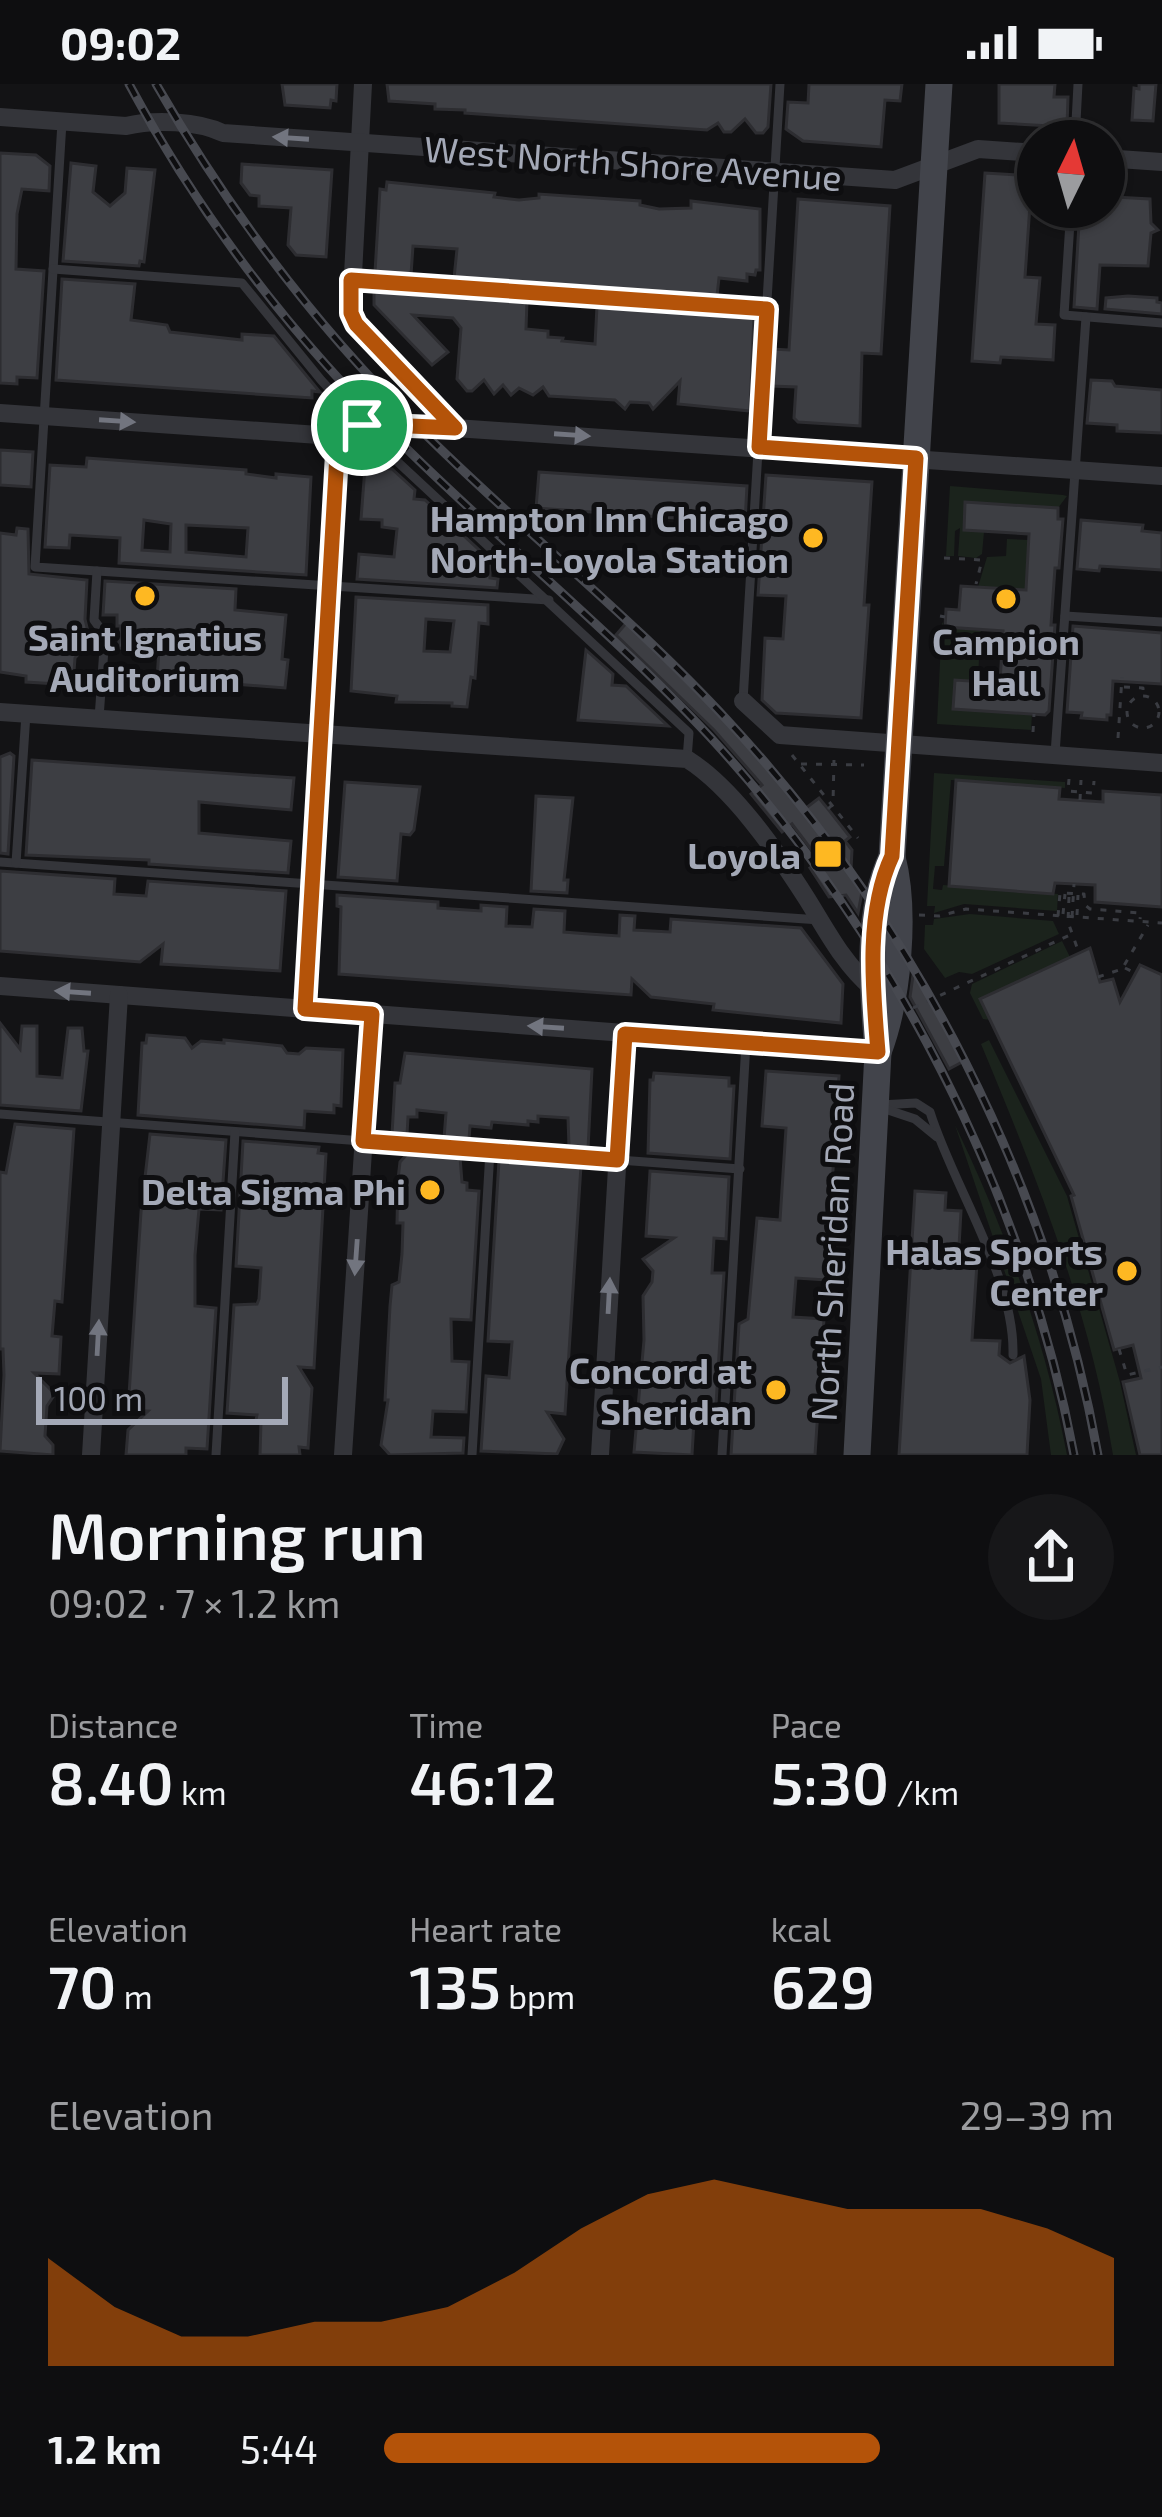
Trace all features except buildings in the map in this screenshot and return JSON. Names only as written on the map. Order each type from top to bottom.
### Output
[{"type":"main road","name":"North Sheridan Road","points":[[878,1052],[892,1016],[899,885],[892,856],[939,84]]},
{"type":"main road","name":"North Sheridan Road","points":[[857,1455],[878,1052],[872,988],[880,882],[892,856]]},
{"type":"street","points":[[363,84],[351,313],[356,324],[455,428],[1162,476]]},
{"type":"street","name":"West North Shore Avenue","points":[[0,117],[127,126],[163,135],[208,138],[223,133],[895,180],[978,149],[1017,152]]},
{"type":"street","points":[[1125,159],[1162,162]]},
{"type":"street","points":[[0,413],[338,437],[367,430],[454,440],[455,428]]},
{"type":"street","points":[[305,1009],[338,437]]},
{"type":"street","points":[[743,701],[780,735],[1162,763]]},
{"type":"street","points":[[0,712],[687,759],[715,777],[851,970],[872,988]]},
{"type":"street","points":[[0,986],[878,1052]]},
{"type":"street","points":[[91,1455],[119,995]]},
{"type":"street","points":[[343,1455],[372,1014]]},
{"type":"street","points":[[600,1455],[625,1034]]},
{"type":"lane","points":[[743,701],[779,84]]},
{"type":"lane","points":[[1076,120],[1078,84]]},
{"type":"lane","points":[[62,122],[35,567],[549,600]]},
{"type":"lane","points":[[1070,228],[1064,315],[1162,323]]},
{"type":"lane","points":[[53,269],[242,283],[367,430],[689,733],[687,759]]},
{"type":"lane","points":[[351,280],[767,309]]},
{"type":"lane","points":[[1055,755],[1086,317]]},
{"type":"lane","points":[[98,571],[94,620],[105,635],[99,718]]},
{"type":"lane","points":[[1065,616],[1162,622]]},
{"type":"lane","points":[[16,863],[26,713]]},
{"type":"lane","points":[[0,862],[820,920]]},
{"type":"lane","points":[[722,1455],[746,1043]]},
{"type":"lane","points":[[875,1105],[921,1105],[930,1112],[986,1244],[1013,1334],[1013,1355]]},
{"type":"lane","points":[[0,1114],[740,1169]]},
{"type":"lane","points":[[216,1455],[236,1132]]},
{"type":"lane","points":[[472,1455],[490,1150]]},
{"type":"path","points":[[944,558],[982,560],[976,584]]},
{"type":"path","points":[[1118,738],[1122,676]]},
{"type":"path","points":[[1121,686],[1143,688],[1142,697]]},
{"type":"path","points":[[1142,697],[1154,701],[1159,710],[1153,724],[1144,728],[1130,722],[1127,712],[1131,702],[1142,697]]},
{"type":"path","points":[[1033,732],[1034,714]]},
{"type":"path","points":[[785,748],[858,838]]},
{"type":"path","points":[[831,806],[834,752]]},
{"type":"path","points":[[800,764],[864,765]]},
{"type":"path","points":[[1080,800],[1081,780]]},
{"type":"path","points":[[1081,780],[1093,793],[1068,791],[1081,780]]},
{"type":"path","points":[[1074,884],[1068,916],[1079,953]]},
{"type":"path","points":[[1068,916],[1072,893]]},
{"type":"path","points":[[1072,893],[1084,894],[1088,908],[1141,913],[1140,921]]},
{"type":"path","points":[[918,915],[966,909],[1162,922]]},
{"type":"path","points":[[1098,977],[1124,967],[1150,922]]},
{"type":"path","points":[[913,1008],[1072,934]]},
{"type":"path","points":[[1124,967],[1136,974]]},
{"type":"path","points":[[1119,1349],[1127,1375],[1162,1367]]},
{"type":"shaded area","points":[[950,486],[1067,496],[1058,508],[966,502],[964,530],[984,532],[982,554],[958,556],[960,528],[955,531],[954,556],[946,556]]},
{"type":"shaded area","points":[[1007,539],[1029,540],[1026,590],[978,587],[987,557],[1006,556]]},
{"type":"shaded area","points":[[942,622],[945,627],[981,631],[979,654],[960,653],[959,657],[979,659],[974,681],[1032,714],[1031,730],[937,724]]},
{"type":"shaded area","points":[[934,773],[1065,782],[1065,788],[951,780],[944,866],[935,866],[933,889],[942,890],[943,885],[1058,894],[1057,911],[964,904],[934,913],[935,906],[927,906]]},
{"type":"shaded area","points":[[970,914],[1053,921],[1059,934],[972,974],[959,972],[945,978],[924,949],[925,925],[933,925],[934,919]]},
{"type":"shaded area","points":[[1062,941],[1070,957],[981,998],[990,1020],[983,1019],[970,993],[972,984]]},
{"type":"shaded area","points":[[989,1040],[1067,1196],[1136,1455],[1113,1455],[1076,1296],[981,1044]]},
{"type":"shaded area","points":[[955,1125],[1022,1287],[1067,1455],[1051,1455],[1041,1379]]},
{"type":"railway","points":[[129,84],[220,231],[328,367],[408,450],[674,699],[776,814],[837,895],[942,1071],[985,1164],[1022,1259],[1074,1455]]},
{"type":"railway","points":[[156,84],[244,221],[344,349],[457,465],[728,721],[858,883],[915,970],[1009,1156],[1076,1353],[1098,1455]]},
{"type":"place","name":"Hampton Inn Chicago North-Loyola Station","points":[[813,538]]},
{"type":"place","name":"Saint Ignatius Auditorium","points":[[145,596]]},
{"type":"place","name":"Campion Hall","points":[[1006,599]]},
{"type":"place","name":"Loyola","points":[[828,854]]},
{"type":"place","name":"Delta Sigma Phi","points":[[430,1190]]},
{"type":"place","name":"Halas Sports Center","points":[[1127,1271]]},
{"type":"place","name":"Concord at Sheridan","points":[[776,1390]]},
{"type":"route","points":[[351,280],[767,309],[759,447],[916,458],[892,856],[880,882],[872,988],[878,1052],[625,1034],[617,1160],[363,1141],[372,1014],[305,1009],[338,437],[362,425],[455,428],[356,324],[351,313],[351,280]]}]
